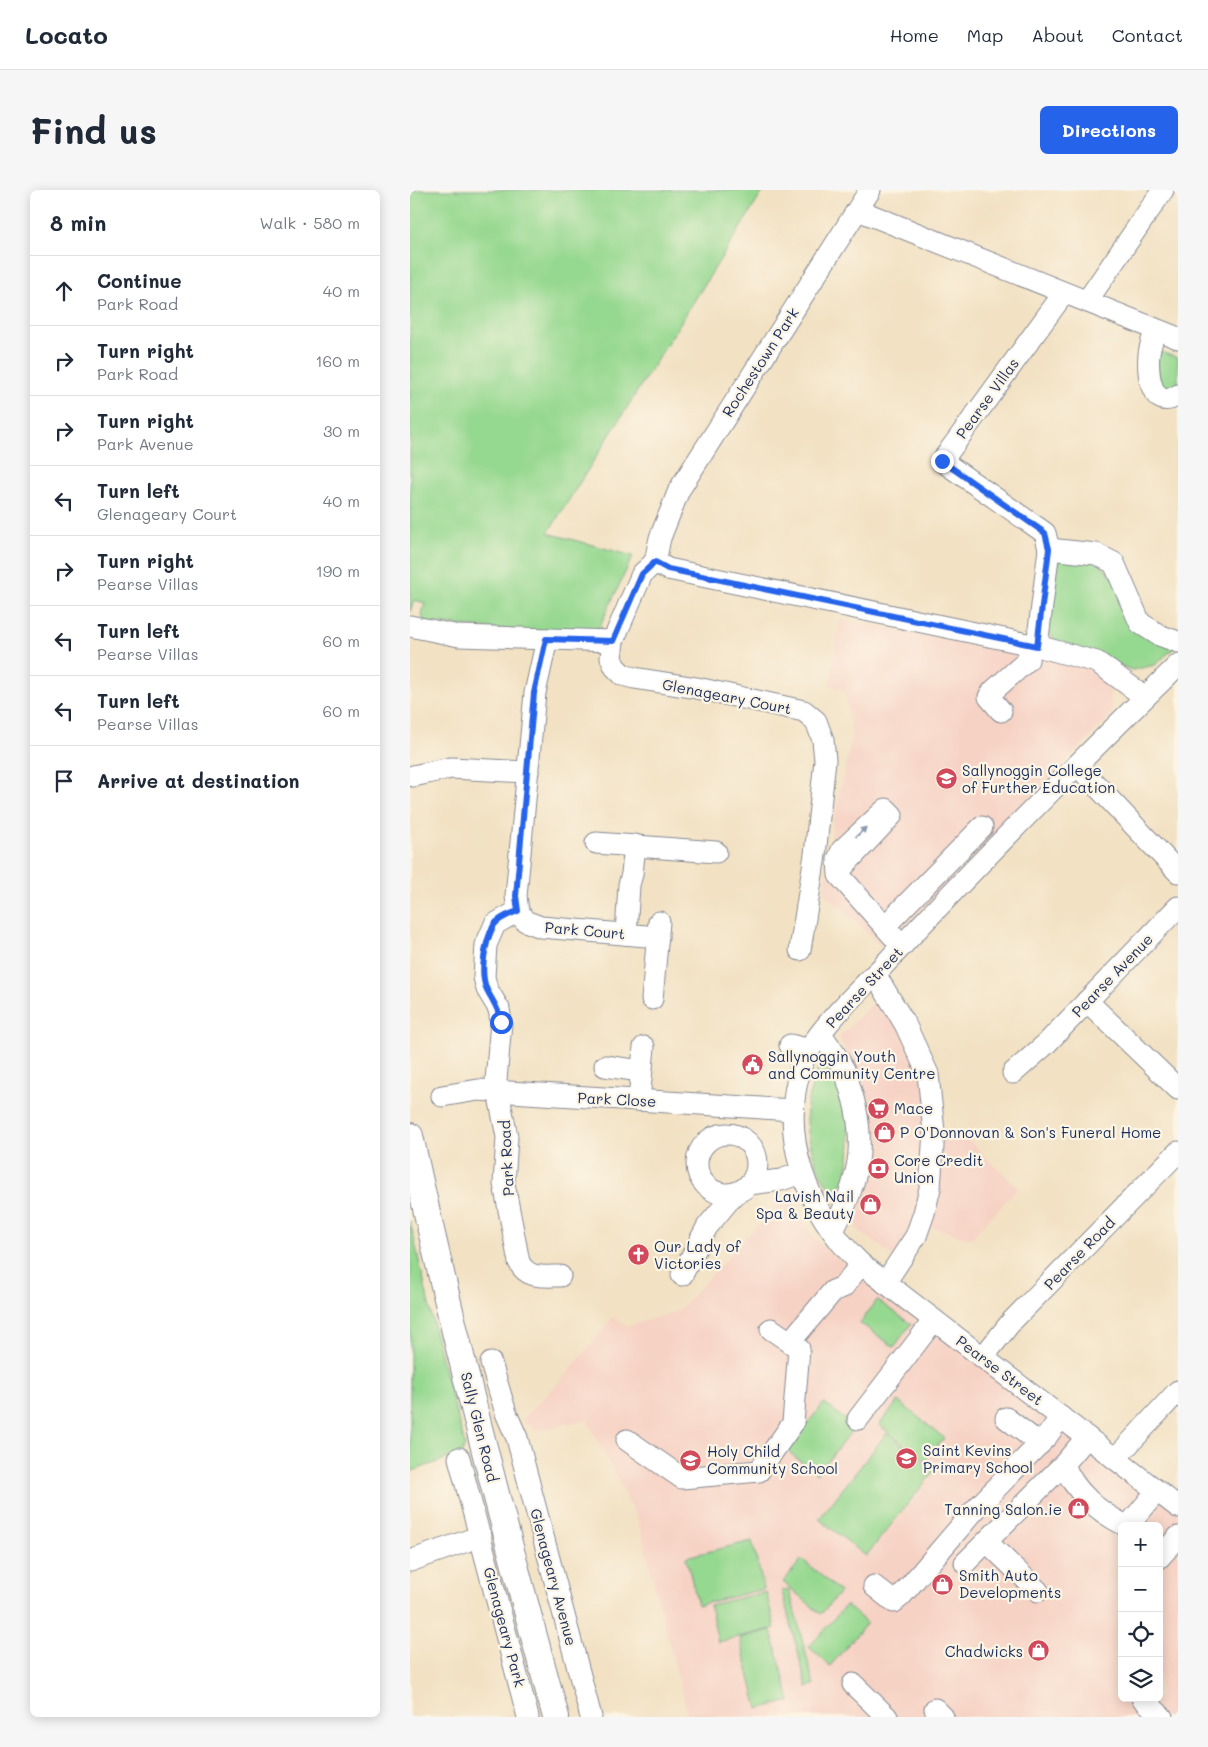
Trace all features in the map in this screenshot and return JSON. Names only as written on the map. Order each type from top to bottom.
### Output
[{"type":"main road","name":"Sally Glen Road","points":[[410,1136],[443,1290],[461,1349],[501,1517],[556,1717]]},
{"type":"street","name":"Rochestown Park","points":[[655,562],[660,538],[679,490],[870,190]]},
{"type":"street","points":[[1087,301],[1163,190]]},
{"type":"street","points":[[858,210],[1178,338]]},
{"type":"street","name":"Pearse Villas","points":[[1049,549],[1045,533],[942,461],[1064,293]]},
{"type":"street","points":[[1155,330],[1149,354],[1151,388],[1154,395],[1162,400],[1178,396]]},
{"type":"street","points":[[1000,702],[1028,660],[1034,646],[1049,549],[1096,554],[1114,563],[1140,623],[1159,635],[1178,642]]},
{"type":"street","points":[[655,562],[668,569],[1034,646],[1097,662],[1145,697]]},
{"type":"street","name":"Glenageary Court","points":[[655,562],[642,574],[613,641],[611,658],[615,667],[623,675],[697,688],[804,711],[816,721],[823,740],[825,760],[815,855],[800,950]]},
{"type":"street","points":[[410,626],[459,636],[613,641]]},
{"type":"street","points":[[518,911],[516,896],[534,693],[546,639]]},
{"type":"street","name":"Pearse Street","points":[[1178,665],[807,1043],[793,1110],[794,1142],[801,1173],[832,1231],[845,1249],[885,1283],[1178,1507]]},
{"type":"street","points":[[1078,766],[1178,872]]},
{"type":"street","points":[[413,776],[450,768],[528,772]]},
{"type":"street","points":[[885,926],[982,827]]},
{"type":"street","points":[[596,843],[716,852]]},
{"type":"street","points":[[626,934],[628,885],[632,874],[635,845]]},
{"type":"street","points":[[839,871],[839,875],[902,946]]},
{"type":"street","name":"Pearse Avenue","points":[[1013,1073],[1046,1044],[1178,907]]},
{"type":"street","name":"Park Court","points":[[518,911],[525,921],[541,927],[626,934],[659,929],[652,999]]},
{"type":"street","name":"Park Road","points":[[518,911],[495,924],[486,945],[484,977],[487,989],[500,1009],[501,1022],[496,1082],[508,1137],[504,1184],[522,1269],[533,1276],[560,1276]]},
{"type":"street","points":[[875,974],[905,1024],[928,1074],[934,1132],[930,1188],[924,1214],[916,1236],[885,1283]]},
{"type":"street","points":[[1087,1001],[1178,1089]]},
{"type":"street","points":[[807,1043],[843,1067],[857,1110],[860,1129],[859,1160],[849,1199],[832,1231]]},
{"type":"street","points":[[639,1100],[644,1047]]},
{"type":"street","points":[[606,1066],[641,1071]]},
{"type":"street","name":"Park Close","points":[[442,1096],[478,1090],[499,1093],[793,1110]]},
{"type":"street","points":[[726,1134],[730,1122],[730,1105]]},
{"type":"street","points":[[682,1276],[707,1227],[742,1188],[756,1170],[755,1154],[752,1147],[741,1137],[726,1134],[711,1138],[701,1149],[697,1163],[700,1178],[711,1189],[726,1194],[742,1188],[780,1180],[801,1173]]},
{"type":"street","name":"Pearse Road","points":[[983,1357],[1012,1321],[1178,1152]]},
{"type":"street","points":[[790,1342],[833,1291],[843,1287],[861,1264]]},
{"type":"street","points":[[858,1419],[934,1320]]},
{"type":"street","points":[[627,1440],[682,1478],[759,1472],[793,1423],[799,1348],[771,1329]]},
{"type":"street","name":"Glenageary Avenue","points":[[491,1363],[506,1413],[517,1438],[591,1717]]},
{"type":"street","points":[[1115,1459],[1178,1391]]},
{"type":"street","points":[[874,1586],[894,1602],[902,1595],[973,1512],[1040,1444],[1061,1417]]},
{"type":"street","points":[[1006,1418],[1040,1444]]},
{"type":"street","points":[[965,1563],[1064,1464],[1087,1437]]},
{"type":"street","name":"Glenageary Park","points":[[459,1458],[528,1717]]},
{"type":"street","points":[[1064,1464],[1070,1480],[1108,1516],[1120,1522]]},
{"type":"street","points":[[1131,1522],[1157,1491]]},
{"type":"street","points":[[410,1561],[481,1536]]},
{"type":"street","points":[[1163,1554],[1178,1537]]},
{"type":"street","points":[[987,1542],[1038,1591]]},
{"type":"street","points":[[853,1684],[887,1717]]},
{"type":"street","points":[[1146,1702],[1162,1717]]},
{"type":"shaded area","name":"Sallynoggin College of Further Education","points":[[840,619],[1093,669],[1110,687],[1112,715],[883,948],[824,893],[833,822],[852,736],[844,689],[830,686]]},
{"type":"shaded area","points":[[886,990],[941,1131],[958,1130],[1018,1188],[970,1239],[929,1226],[894,1257],[856,1228],[856,1218],[869,1183],[873,1161],[873,1139],[867,1097],[839,1037]]},
{"type":"shaded area","points":[[789,1192],[812,1236],[838,1259],[1178,1513],[1178,1717],[688,1717],[638,1520],[587,1420],[536,1431],[531,1425],[525,1424],[523,1418],[562,1380],[613,1317],[627,1327],[678,1311]]},
{"type":"green space","points":[[410,190],[764,190],[548,533],[633,556],[597,632],[541,634],[424,622],[422,614],[425,603],[414,600],[410,612]]},
{"type":"green space","points":[[1156,350],[1178,358],[1178,389],[1169,391],[1160,386]]},
{"type":"green space","points":[[1095,558],[1175,647],[1155,665],[1132,670],[1056,641],[1048,631],[1054,559]]},
{"type":"green space","points":[[819,1066],[827,1068],[834,1080],[848,1120],[850,1149],[848,1163],[845,1177],[834,1193],[827,1185],[816,1162],[807,1123],[808,1099]]},
{"type":"green space","points":[[410,1221],[441,1357],[465,1445],[462,1453],[410,1472]]},
{"type":"green space","points":[[877,1300],[911,1324],[894,1347],[860,1323]]},
{"type":"green space","points":[[898,1401],[944,1438],[925,1461],[879,1425]]},
{"type":"green space","points":[[824,1403],[855,1427],[817,1474],[786,1450]]},
{"type":"green space","points":[[887,1433],[934,1471],[866,1556],[819,1519]]},
{"type":"green space","points":[[752,1541],[764,1589],[698,1605],[686,1557]]},
{"type":"green space","points":[[802,1559],[840,1592],[821,1614],[783,1582]]},
{"type":"green space","points":[[789,1589],[814,1685],[807,1687],[782,1591]]},
{"type":"green space","points":[[766,1592],[775,1628],[718,1642],[710,1605]]},
{"type":"green space","points":[[846,1605],[867,1623],[830,1666],[809,1647]]},
{"type":"green space","points":[[771,1630],[790,1701],[758,1709],[740,1638]]},
{"type":"place","name":"Sallynoggin College of Further Education","points":[[946,779]]},
{"type":"place","name":"Sallynoggin Youth and Community Centre","points":[[752,1065]]},
{"type":"place","name":"Mace","points":[[878,1108]]},
{"type":"place","name":"P O'Donnovan & Son's Funeral Home","points":[[884,1132]]},
{"type":"place","name":"Core Credit Union","points":[[878,1169]]},
{"type":"place","name":"Lavish Nail Spa & Beauty","points":[[870,1205]]},
{"type":"place","name":"Our Lady of Victories","points":[[638,1255]]},
{"type":"place","name":"Saint Kevins Primary School","points":[[907,1459]]},
{"type":"place","name":"Holy Child Community School","points":[[691,1460]]},
{"type":"place","name":"Tanning Salon.ie","points":[[1078,1509]]},
{"type":"place","name":"Smith Auto Developments","points":[[943,1584]]},
{"type":"place","name":"Chadwicks","points":[[1039,1651]]},
{"type":"route","points":[[501,1022],[500,1009],[487,989],[484,977],[486,945],[495,924],[507,915],[518,911],[516,896],[534,693],[546,639],[613,641],[642,574],[655,562],[668,569],[1037,646],[1049,549],[1045,533],[942,461]]}]
